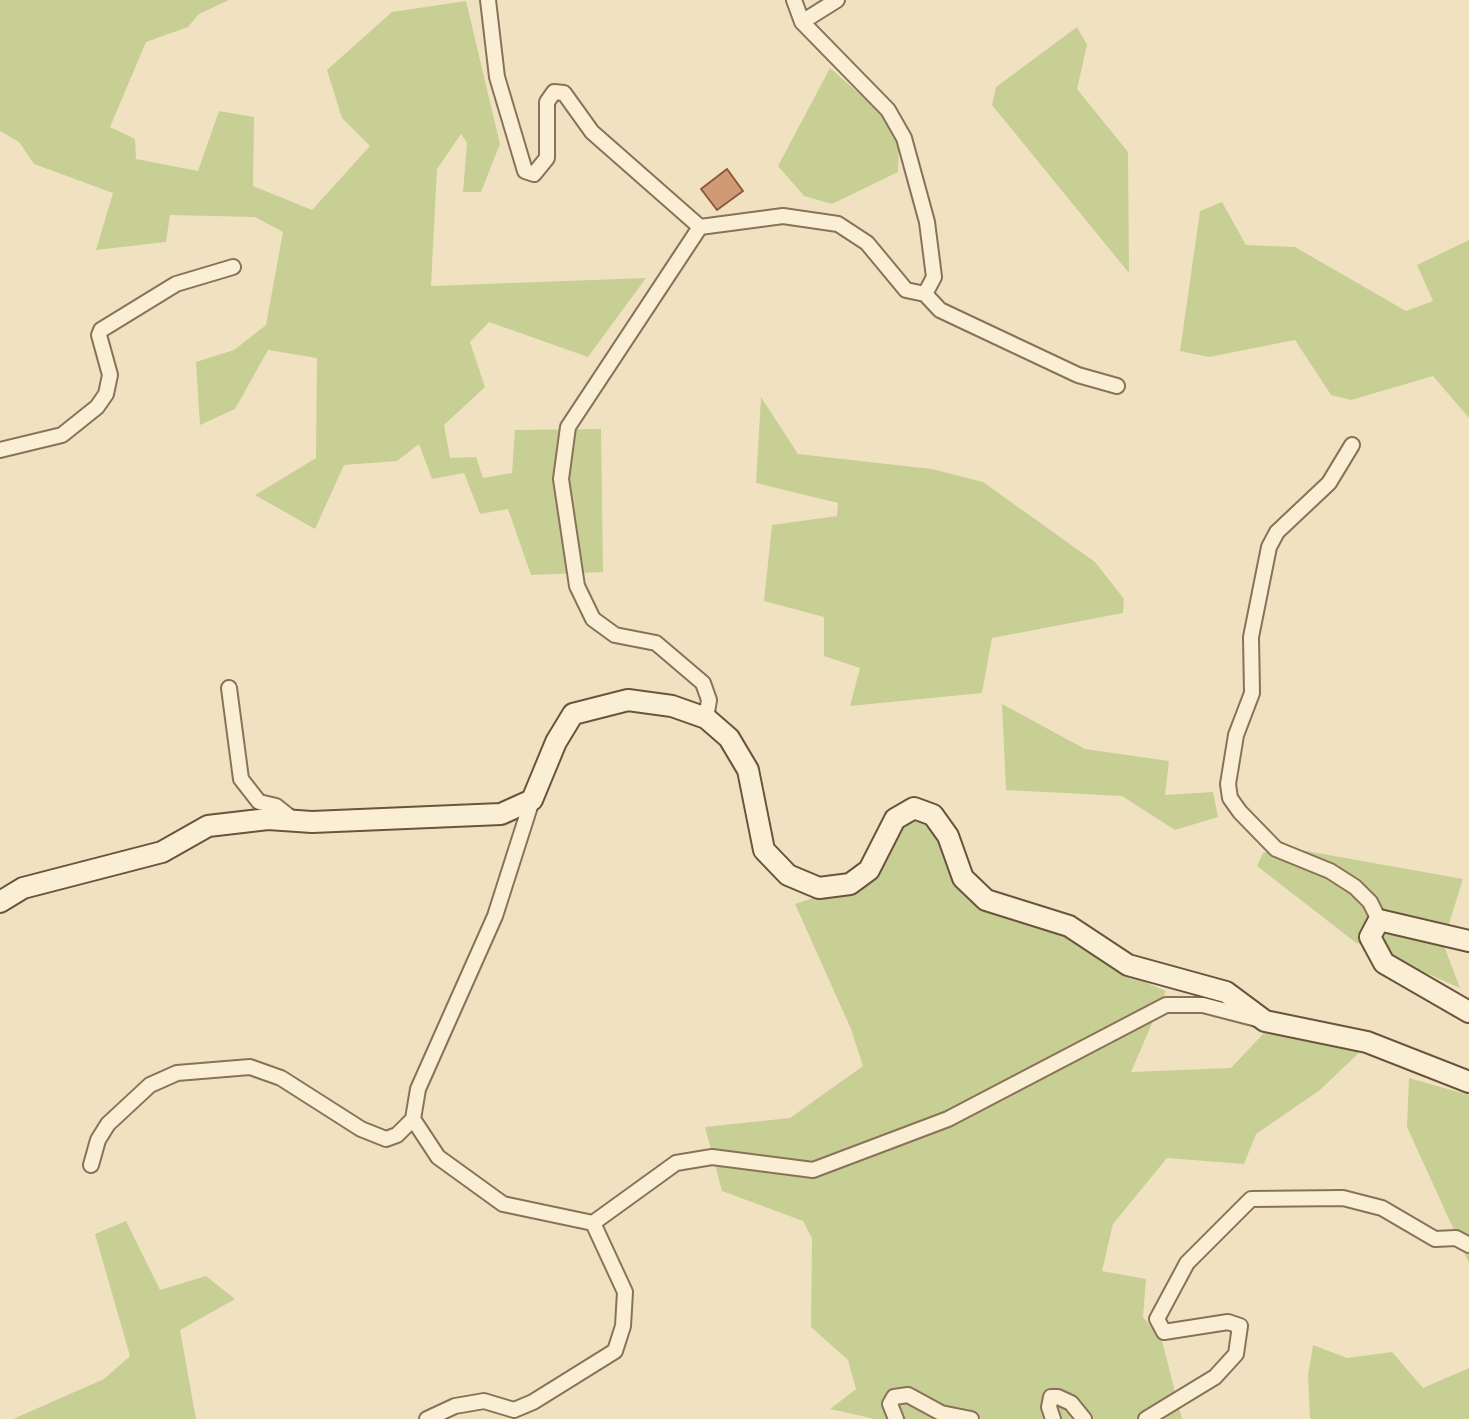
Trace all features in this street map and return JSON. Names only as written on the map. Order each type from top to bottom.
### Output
[{"type":"street","points":[[488,0],[497,77],[525,171],[534,174],[547,158],[547,102],[554,92],[564,93],[592,132],[700,227],[783,216],[838,224],[867,243],[906,290],[925,294],[940,310],[1078,375],[1117,386]]},
{"type":"street","points":[[794,0],[802,22],[888,110],[904,138],[929,235],[934,277],[925,294]]},
{"type":"street","points":[[802,22],[837,0]]},
{"type":"street","points":[[700,227],[568,427],[561,479],[577,586],[593,619],[615,635],[656,643],[703,683],[709,700],[706,718]]},
{"type":"street","points":[[0,450],[62,435],[97,407],[106,394],[110,375],[99,335],[101,330],[176,284],[233,267]]},
{"type":"street","points":[[1352,445],[1329,483],[1277,532],[1269,547],[1251,637],[1252,693],[1236,735],[1228,784],[1230,798],[1240,812],[1276,849],[1330,871],[1355,887],[1370,902],[1379,920]]},
{"type":"street","points":[[229,688],[241,779],[259,802],[276,806],[295,821]]},
{"type":"street","points":[[91,1165],[98,1140],[108,1124],[150,1085],[177,1073],[250,1067],[281,1078],[361,1129],[386,1139],[397,1135],[413,1119],[418,1089],[495,916],[532,800],[556,742],[573,714],[628,700],[672,706],[706,718],[729,738],[748,770],[764,850],[788,875],[819,888],[850,884],[869,870],[895,819],[914,808],[933,815],[948,836],[963,878],[986,900],[1069,926],[1128,965],[1226,992],[1265,1021]]},
{"type":"street","points":[[0,902],[23,888],[162,852],[208,826],[268,819],[295,821],[501,814],[532,800]]},
{"type":"street","points":[[1379,920],[1469,941]]},
{"type":"street","points":[[1379,920],[1370,937],[1384,963],[1469,1012]]},
{"type":"street","points":[[413,1119],[438,1157],[503,1204],[593,1223],[676,1163],[712,1157],[813,1170],[948,1119],[1166,1005],[1203,1005],[1367,1042],[1469,1082]]},
{"type":"street","points":[[1146,1419],[1215,1377],[1236,1354],[1240,1326],[1228,1322],[1164,1332],[1157,1319],[1187,1263],[1251,1199],[1343,1198],[1382,1208],[1435,1239],[1456,1238],[1469,1245]]},
{"type":"street","points":[[427,1419],[455,1406],[484,1401],[514,1410],[533,1402],[615,1351],[623,1326],[625,1292],[593,1223]]},
{"type":"street","points":[[896,1419],[890,1404],[894,1397],[908,1395],[941,1413],[971,1419]]},
{"type":"street","points":[[1053,1419],[1049,1407],[1051,1397],[1071,1403],[1084,1419]]},
{"type":"green space","points":[[0,0],[229,0],[199,14],[188,27],[146,42],[110,127],[135,139],[136,159],[198,171],[219,111],[254,117],[253,186],[312,210],[370,146],[342,118],[327,70],[392,12],[466,1],[500,144],[481,192],[463,192],[467,143],[461,134],[437,169],[431,286],[646,278],[588,357],[489,322],[470,342],[485,387],[444,425],[450,458],[476,457],[483,478],[512,473],[515,430],[601,429],[603,572],[531,575],[508,509],[480,514],[464,473],[432,479],[419,444],[397,461],[344,465],[315,529],[255,495],[316,458],[317,358],[268,350],[235,409],[200,425],[196,362],[234,350],[266,325],[283,232],[255,217],[170,215],[166,242],[96,250],[113,193],[34,164],[19,142],[0,131]]},
{"type":"green space","points":[[1077,27],[1087,45],[1077,89],[1128,152],[1129,273],[992,105],[996,87]]},
{"type":"green space","points":[[830,68],[881,113],[899,140],[898,172],[832,204],[804,196],[778,166]]},
{"type":"green space","points":[[1222,202],[1246,245],[1295,247],[1406,311],[1433,301],[1417,265],[1469,240],[1469,418],[1433,376],[1351,400],[1331,395],[1295,340],[1209,357],[1180,351],[1200,211]]},
{"type":"green space","points":[[761,397],[798,454],[932,469],[983,482],[1095,562],[1124,599],[1123,613],[992,638],[982,693],[850,706],[860,668],[824,656],[824,617],[764,601],[772,525],[837,516],[838,503],[756,483]]},
{"type":"green space","points":[[1002,704],[1085,749],[1169,761],[1165,795],[1213,792],[1218,817],[1175,830],[1122,796],[1006,790]]},
{"type":"green space","points":[[918,816],[938,833],[968,894],[1062,931],[1110,967],[1166,991],[1131,1072],[1231,1068],[1264,1033],[1365,1047],[1320,1090],[1256,1134],[1244,1164],[1167,1158],[1113,1224],[1102,1271],[1146,1279],[1143,1317],[1162,1341],[1182,1419],[875,1419],[830,1409],[856,1389],[848,1360],[811,1327],[812,1238],[803,1221],[722,1191],[705,1127],[790,1118],[863,1066],[851,1029],[795,904],[867,880],[899,826]]},
{"type":"green space","points":[[1284,847],[1463,879],[1443,943],[1460,988],[1355,942],[1257,866],[1263,853]]},
{"type":"green space","points":[[1409,1078],[1469,1095],[1469,1263],[1407,1127]]},
{"type":"green space","points":[[126,1221],[160,1290],[206,1276],[235,1299],[180,1330],[196,1419],[13,1419],[104,1379],[130,1356],[95,1234]]},
{"type":"green space","points":[[1313,1345],[1347,1358],[1392,1352],[1423,1388],[1469,1368],[1469,1419],[1310,1419],[1308,1375]]},
{"type":"building","points":[[727,169],[743,191],[717,210],[701,189]]}]
